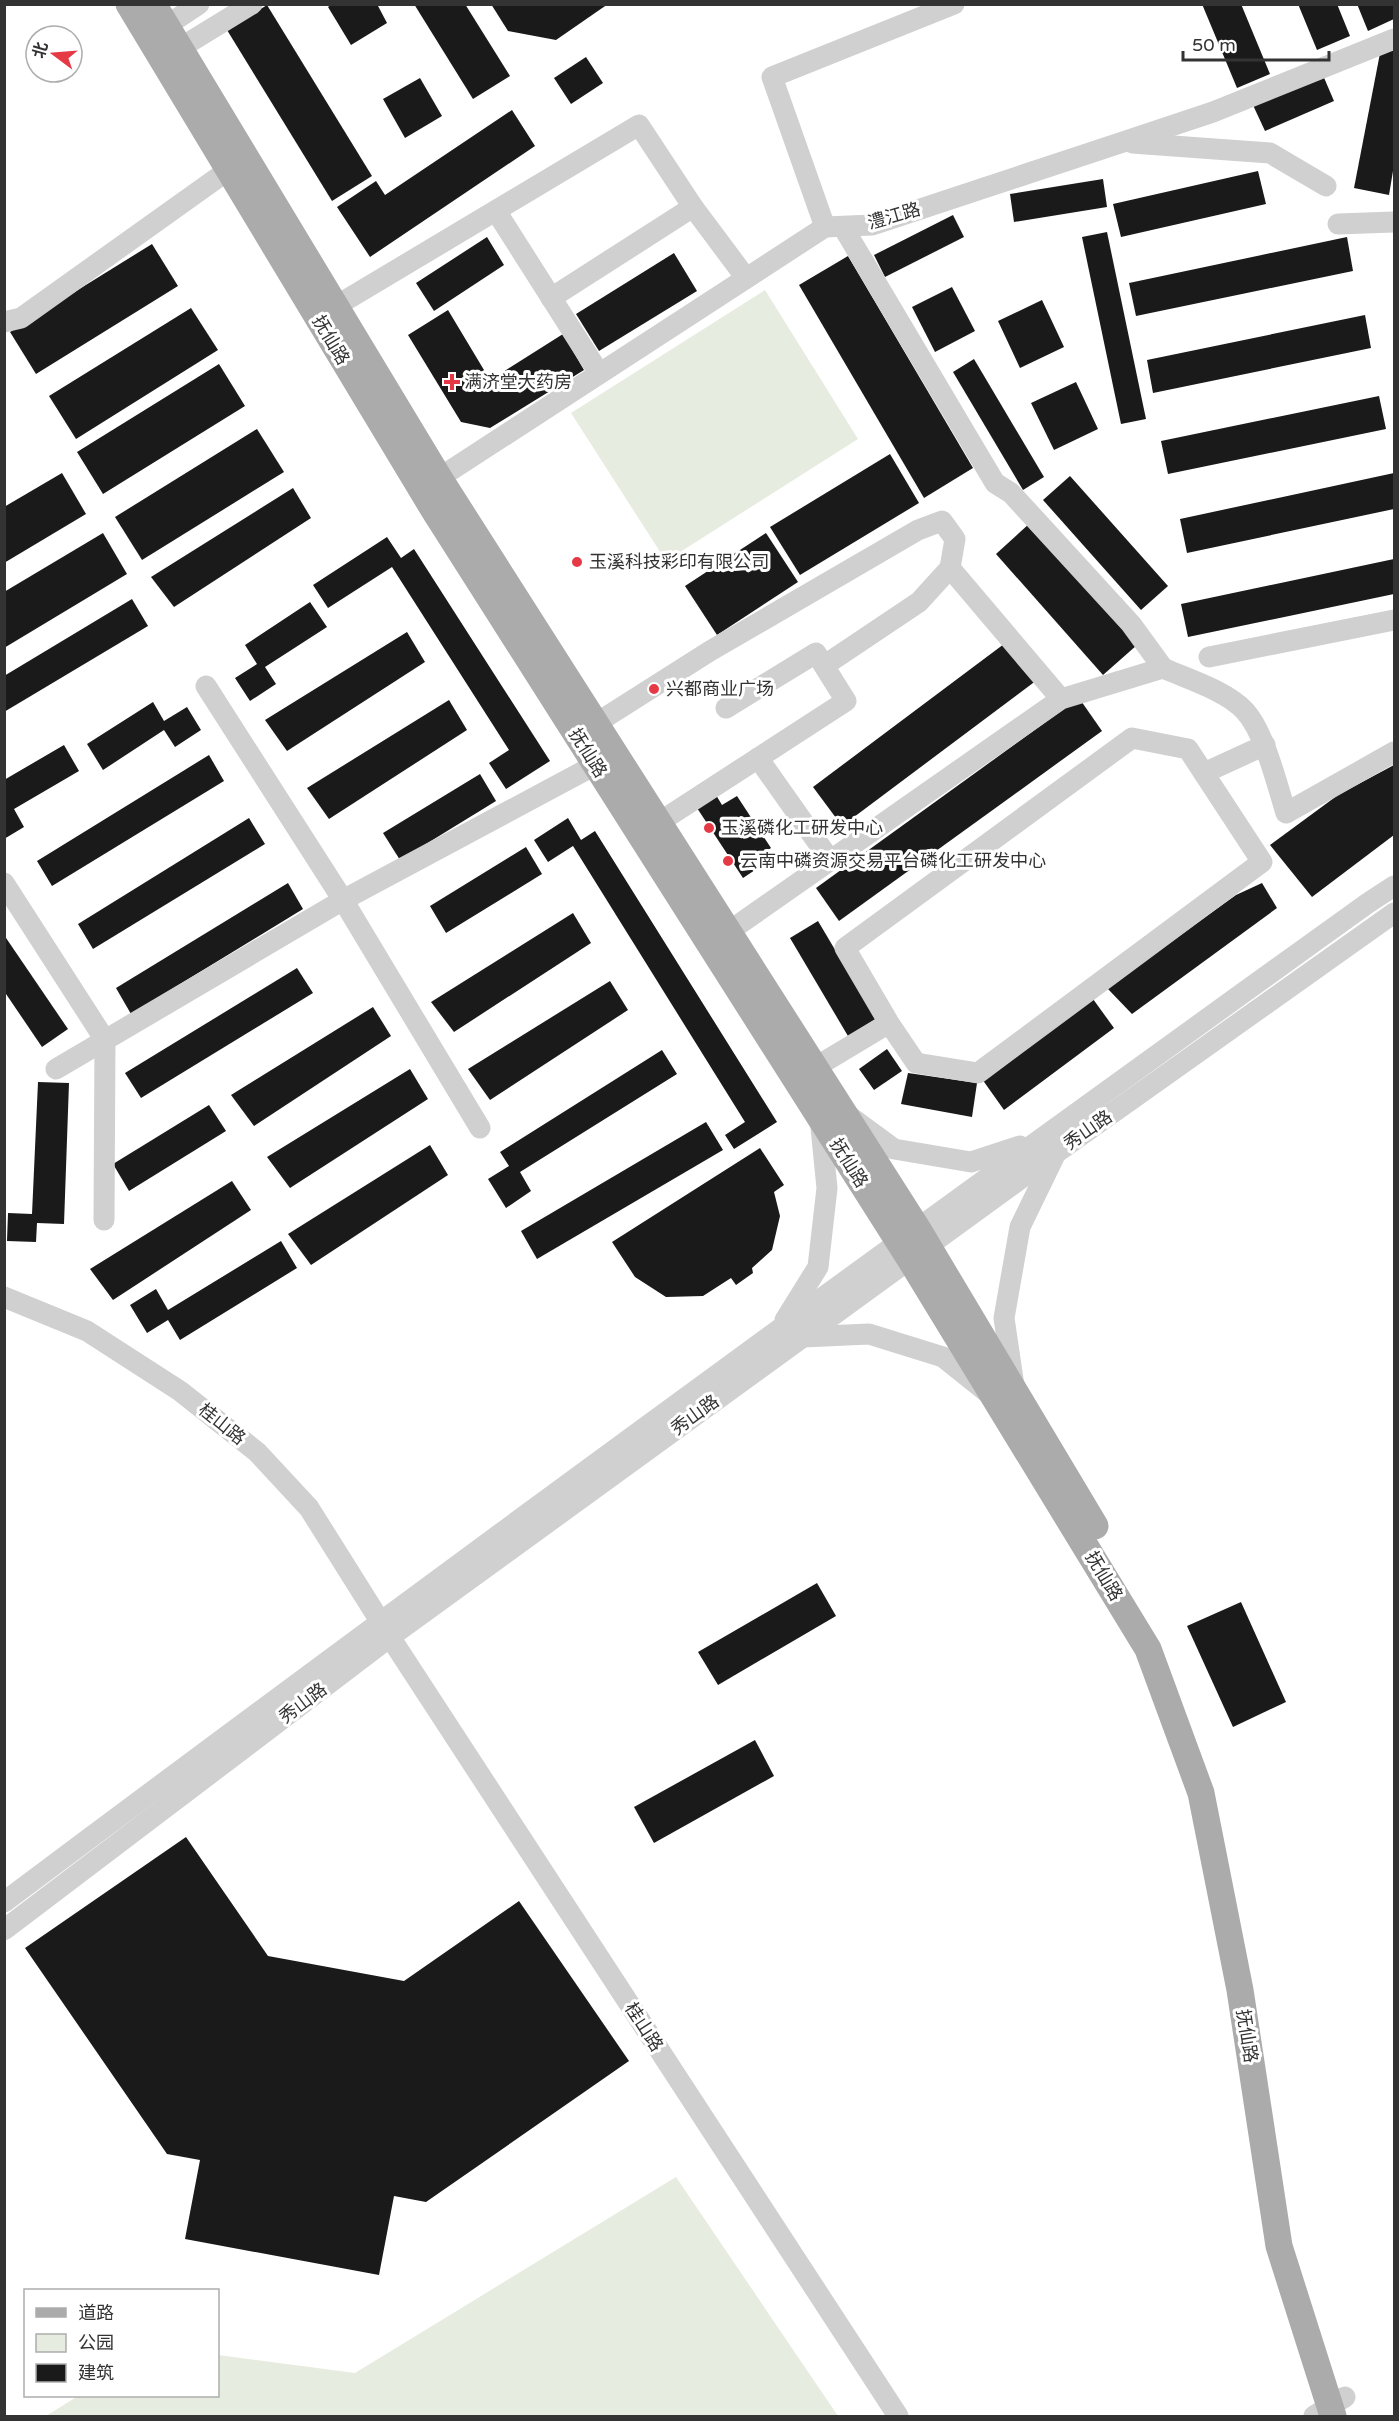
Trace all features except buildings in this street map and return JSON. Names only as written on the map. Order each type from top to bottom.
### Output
[{"type":"main road","name":"抚仙路","points":[[129,4],[336,306],[439,478],[814,1068],[831,1114]]},
{"type":"main road","name":"抚仙路","points":[[166,26],[238,163],[434,510],[596,765],[831,1114],[1006,1396],[1164,1642],[1218,1788],[1257,1987],[1296,2241],[1335,2410]]},
{"type":"street","points":[[166,26],[199,4]]},
{"type":"street","points":[[166,26],[252,4]]},
{"type":"street","points":[[954,4],[919,11],[772,78],[834,227],[995,483],[1011,494],[1131,624],[1163,668],[1220,693],[1245,711],[1264,745],[1286,813],[1395,752]]},
{"type":"street","name":"澧江路","points":[[834,227],[872,225],[1213,112],[1395,39]]},
{"type":"street","points":[[336,306],[639,125],[693,207],[746,278]]},
{"type":"street","points":[[1123,142],[1270,153],[1326,186]]},
{"type":"street","points":[[4,322],[21,318],[238,163]]},
{"type":"street","points":[[551,298],[693,207]]},
{"type":"street","points":[[496,211],[598,373]]},
{"type":"street","points":[[1338,224],[1395,222]]},
{"type":"street","points":[[439,478],[746,278],[834,227]]},
{"type":"street","points":[[595,724],[710,651],[918,530],[942,521],[955,538],[950,568],[919,602],[825,665]]},
{"type":"street","points":[[950,568],[1061,699]]},
{"type":"street","points":[[1209,657],[1395,621]]},
{"type":"street","points":[[658,823],[846,701],[816,653],[726,708]]},
{"type":"street","points":[[728,932],[1061,699],[1163,668]]},
{"type":"street","points":[[206,686],[343,900],[480,1128]]},
{"type":"street","points":[[1132,738],[1188,749],[1262,862],[978,1073],[916,1063],[889,1023],[845,948],[1132,738]]},
{"type":"street","points":[[1204,773],[1264,745]]},
{"type":"street","points":[[758,758],[830,860]]},
{"type":"street","points":[[56,1069],[343,900],[596,765]]},
{"type":"street","points":[[4,883],[105,1040],[104,1220]]},
{"type":"street","name":"秀山路","points":[[4,1902],[385,1629],[803,1337],[1040,1138],[1395,886]]},
{"type":"street","name":"秀山路","points":[[4,1930],[385,1629],[779,1329],[1056,1153],[1395,913]]},
{"type":"street","points":[[814,1068],[889,1023]]},
{"type":"street","points":[[779,1329],[818,1267],[831,1114],[894,1149],[972,1162],[1040,1138]]},
{"type":"street","points":[[1006,1396],[1004,1318],[1020,1227],[1056,1153]]},
{"type":"street","name":"桂山路","points":[[4,1297],[87,1331],[180,1391],[257,1452],[309,1508],[385,1629],[898,2416]]},
{"type":"street","points":[[803,1337],[869,1334],[943,1357],[1006,1396]]},
{"type":"green space","points":[[765,290],[858,439],[666,561],[571,413]]},
{"type":"green space","points":[[676,2177],[838,2416],[46,2416],[76,2397],[219,2397],[219,2355],[355,2373]]},
{"type":"place","name":"满济堂大药房","points":[[452,382]]},
{"type":"place","name":"玉溪科技彩印有限公司","points":[[577,562]]},
{"type":"place","name":"兴都商业广场","points":[[654,689]]},
{"type":"place","name":"玉溪磷化工研发中心","points":[[709,828]]},
{"type":"place","name":"云南中磷资源交易平台磷化工研发中心","points":[[728,861]]}]
